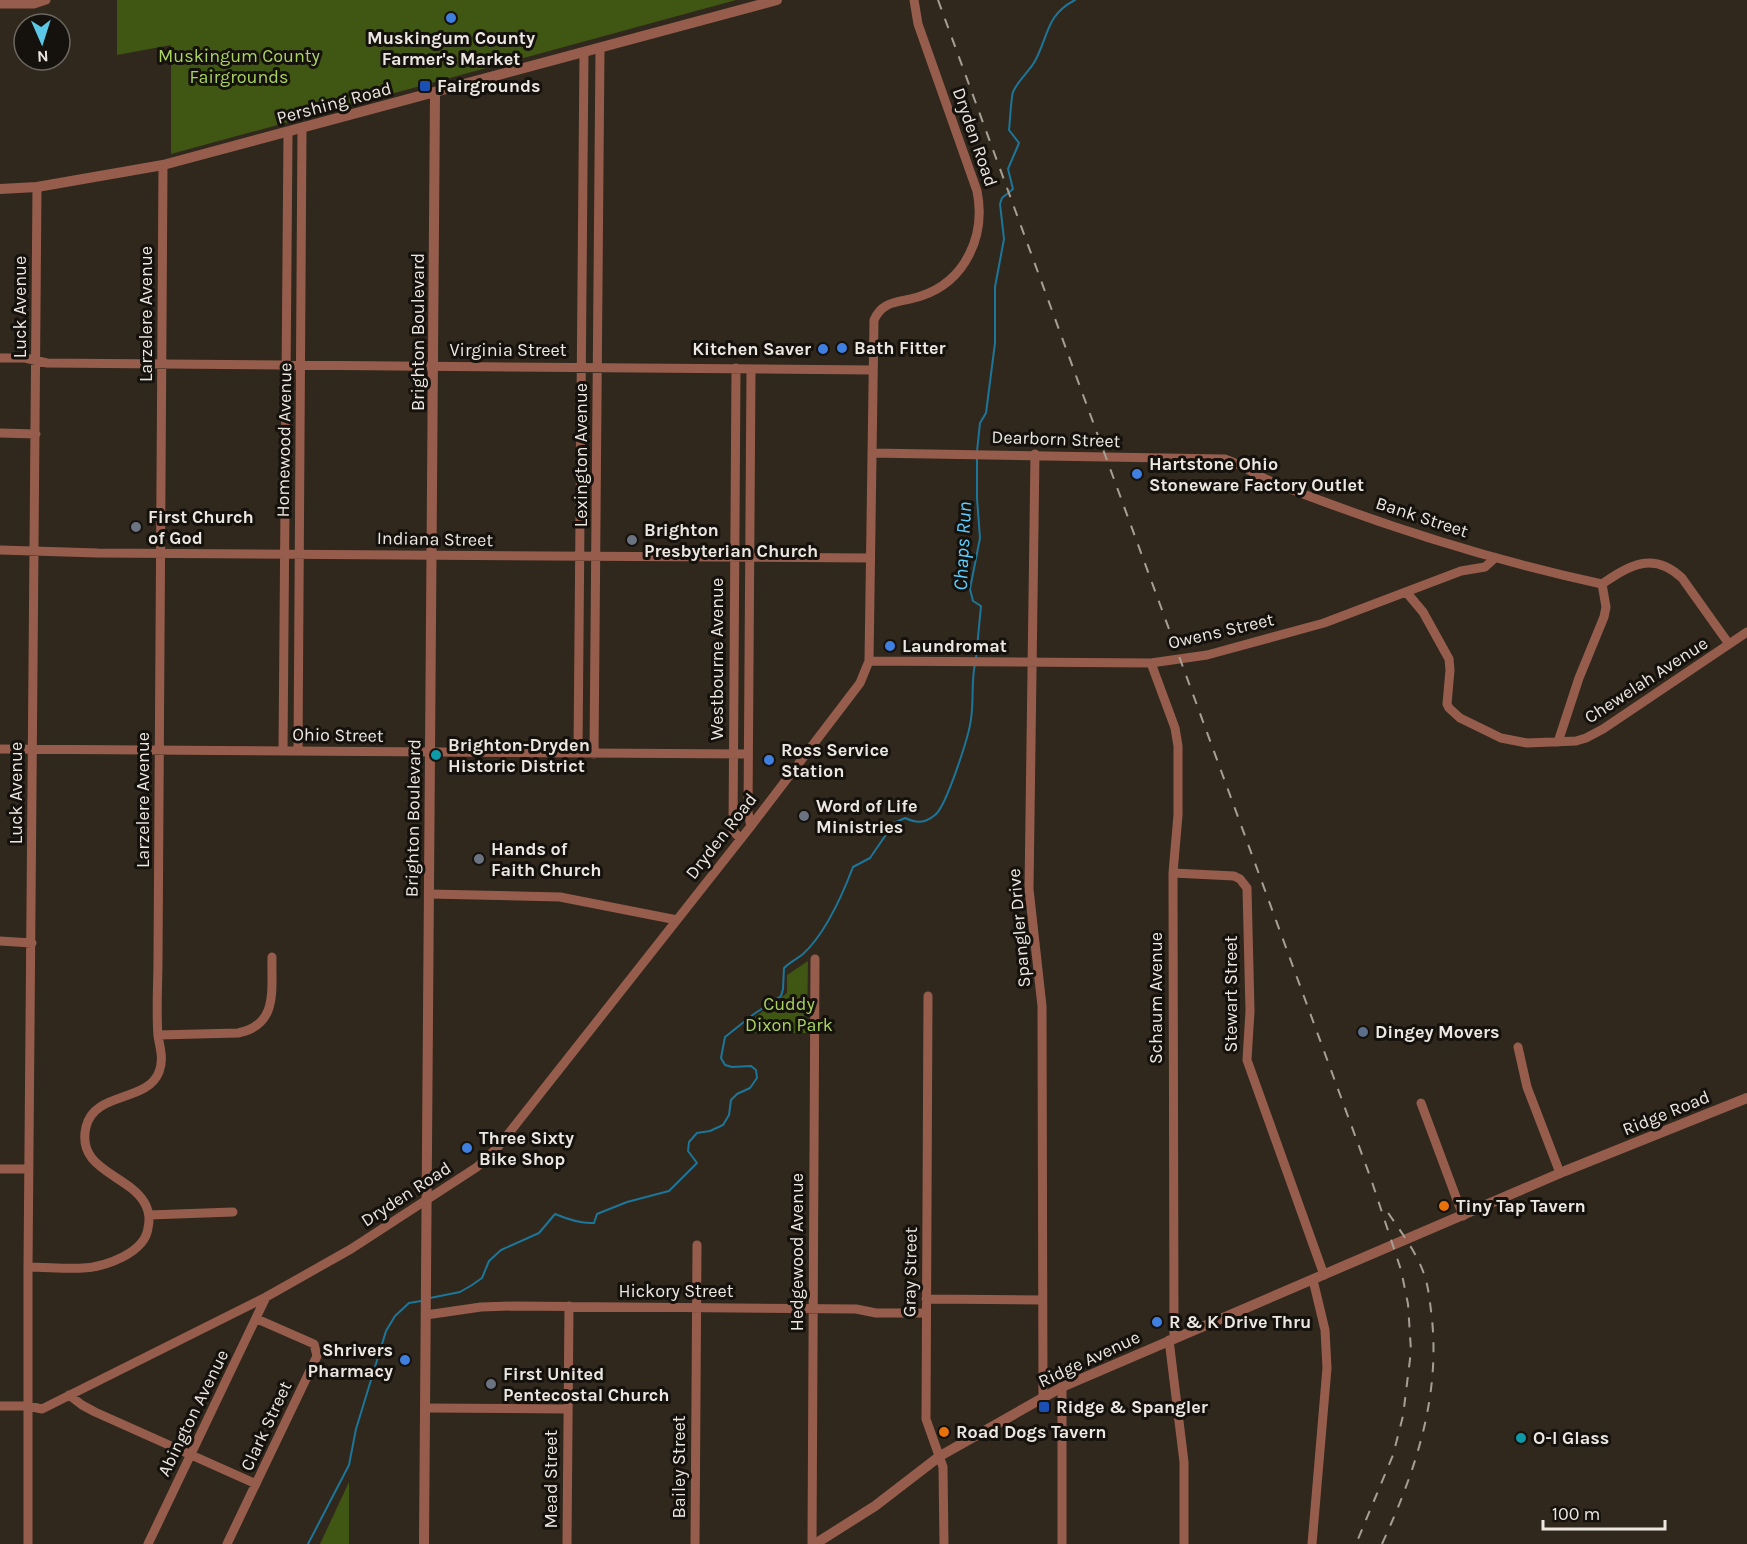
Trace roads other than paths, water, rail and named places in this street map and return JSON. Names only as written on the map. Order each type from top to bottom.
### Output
[{"type":"street","points":[[0,4],[34,4],[46,0]]},
{"type":"street","name":"Pershing Road","points":[[0,189],[38,187],[163,165],[777,0]]},
{"type":"street","name":"Dryden Road","points":[[0,1406],[28,1406],[42,1409],[266,1297],[351,1249],[477,1167],[490,1156],[677,920],[860,683],[869,661],[874,320],[880,309],[887,304],[932,292],[951,280],[972,250],[980,219],[977,191],[918,24],[914,0]]},
{"type":"street","name":"Lexington Avenue","points":[[594,754],[600,48]]},
{"type":"street","name":"Lexington Avenue","points":[[578,753],[584,53]]},
{"type":"street","name":"Brighton Boulevard","points":[[424,1544],[435,93]]},
{"type":"street","name":"Homewood Avenue","points":[[298,751],[302,129]]},
{"type":"street","name":"Homewood Avenue","points":[[283,751],[288,133]]},
{"type":"street","name":"Larzelere Avenue","points":[[149,1215],[144,1201],[138,1195],[95,1163],[85,1140],[89,1118],[96,1110],[152,1082],[159,1073],[162,1052],[158,1035],[163,165]]},
{"type":"street","name":"Luck Avenue","points":[[27,1544],[38,187]]},
{"type":"street","name":"Virginia Street","points":[[0,358],[47,363],[873,370]]},
{"type":"street","name":"Westbourne Avenue","points":[[736,368],[733,832],[741,839]]},
{"type":"street","name":"Westbourne Avenue","points":[[751,369],[748,754],[748,813],[751,826]]},
{"type":"street","points":[[0,433],[36,434]]},
{"type":"street","name":"Dearborn Street","points":[[872,453],[1226,459],[1238,463]]},
{"type":"street","name":"Spangler Drive","points":[[1035,454],[1029,889],[1042,1006],[1043,1398]]},
{"type":"street","name":"Bank Street","points":[[1238,463],[1275,483],[1402,530],[1495,558],[1602,584]]},
{"type":"street","name":"Indiana Street","points":[[0,550],[870,558]]},
{"type":"street","name":"Owens Street","points":[[869,661],[1151,663],[1207,655],[1324,622],[1461,571],[1485,567],[1495,558]]},
{"type":"street","points":[[1558,742],[1579,678],[1604,617],[1606,607],[1602,584],[1629,568],[1649,562],[1663,564],[1672,569],[1682,578],[1729,644]]},
{"type":"street","name":"Chewelah Avenue","points":[[1407,593],[1423,612],[1449,659],[1447,704],[1449,708],[1460,718],[1501,738],[1527,743],[1586,738],[1603,729],[1747,632]]},
{"type":"street","name":"Schaum Avenue","points":[[1151,663],[1175,728],[1178,746],[1178,815],[1173,873],[1171,1339],[1184,1462],[1184,1544]]},
{"type":"street","name":"Ohio Street","points":[[0,749],[748,754]]},
{"type":"street","name":"Stewart Street","points":[[1173,873],[1234,876],[1240,879],[1247,888],[1250,1011],[1247,1060],[1324,1275]]},
{"type":"street","points":[[429,894],[560,897],[677,920]]},
{"type":"street","points":[[0,941],[32,943]]},
{"type":"street","points":[[158,1035],[238,1033],[249,1031],[259,1025],[270,1008],[272,957]]},
{"type":"street","name":"Hedgewood Avenue","points":[[814,1544],[815,959]]},
{"type":"street","name":"Gray Street","points":[[928,996],[926,1419],[943,1467],[944,1544]]},
{"type":"street","points":[[1518,1047],[1527,1087],[1560,1173]]},
{"type":"street","name":"Ridge Road","points":[[1598,1158],[1747,1098]]},
{"type":"street","points":[[1421,1103],[1463,1216]]},
{"type":"street","name":"Ridge Avenue","points":[[814,1544],[868,1511],[940,1456],[1062,1387],[1598,1158]]},
{"type":"street","points":[[0,1169],[29,1169]]},
{"type":"street","points":[[28,1267],[94,1266],[131,1254],[146,1240],[149,1215],[233,1212]]},
{"type":"street","name":"Bailey Street","points":[[695,1544],[697,1245]]},
{"type":"street","points":[[1312,1544],[1327,1368],[1325,1330],[1313,1280]]},
{"type":"street","name":"Abington Avenue","points":[[148,1544],[266,1297]]},
{"type":"street","points":[[926,1299],[1042,1300]]},
{"type":"street","name":"Hickory Street","points":[[425,1311],[481,1307],[569,1306],[813,1308],[856,1309],[876,1313],[926,1313]]},
{"type":"street","name":"Mead Street","points":[[567,1544],[569,1306]]},
{"type":"street","name":"Clark Street","points":[[227,1544],[317,1356],[314,1344],[257,1319]]},
{"type":"street","points":[[1062,1387],[1062,1544]]},
{"type":"street","points":[[69,1395],[82,1406],[256,1484]]},
{"type":"street","points":[[425,1408],[567,1409]]},
{"type":"waterway","name":"Chaps Run","points":[[977,451],[980,423],[986,413],[995,343],[995,287],[1004,239],[1000,204],[1002,198],[1013,189],[1008,169],[1019,143],[1009,130],[1012,95],[1040,52],[1053,19],[1058,12],[1075,0]]},
{"type":"waterway","name":"Chaps Run","points":[[976,658],[981,606],[973,601],[970,589],[980,538],[977,457]]},
{"type":"waterway","name":"Chaps Run","points":[[430,1298],[460,1292],[472,1285],[482,1278],[489,1261],[501,1250],[539,1233],[555,1214],[579,1222],[594,1223],[597,1214],[627,1202],[669,1191],[697,1163],[688,1151],[689,1142],[697,1133],[710,1131],[723,1125],[729,1115],[731,1100],[737,1094],[750,1088],[757,1078],[756,1070],[751,1066],[725,1065],[721,1058],[725,1037],[781,996],[784,968],[803,954],[819,936],[838,902],[853,867],[870,858],[894,823],[905,818],[916,822],[924,821],[940,809],[962,755],[969,728],[975,664]]},
{"type":"waterway","name":"Chaps Run","points":[[308,1544],[349,1465],[356,1429],[386,1331],[395,1316],[409,1303],[421,1301]]},
{"type":"railway","points":[[938,0],[1371,1179],[1401,1270],[1408,1304],[1411,1351],[1403,1416],[1393,1455],[1356,1544]]},
{"type":"railway","points":[[1382,1544],[1405,1490],[1422,1434],[1432,1378],[1434,1349],[1430,1302],[1424,1274],[1412,1249],[1387,1211]]},
{"type":"place","name":"Muskingum County Farmer's Market","points":[[451,18]]},
{"type":"place","name":"Fairgrounds","points":[[425,86]]},
{"type":"place","name":"Bath Fitter","points":[[842,348]]},
{"type":"place","name":"Kitchen Saver","points":[[823,349]]},
{"type":"place","name":"Hartstone Ohio Stoneware Factory Outlet","points":[[1137,474]]},
{"type":"place","name":"First Church of God","points":[[136,527]]},
{"type":"place","name":"Brighton Presbyterian Church","points":[[632,540]]},
{"type":"place","name":"Laundromat","points":[[890,646]]},
{"type":"place","name":"Brighton-Dryden Historic District","points":[[436,755]]},
{"type":"place","name":"Ross Service Station","points":[[769,760]]},
{"type":"place","name":"Word of Life Ministries","points":[[804,816]]},
{"type":"place","name":"Hands of Faith Church","points":[[479,859]]},
{"type":"place","name":"Dingey Movers","points":[[1363,1032]]},
{"type":"place","name":"Three Sixty Bike Shop","points":[[467,1148]]},
{"type":"place","name":"Tiny Tap Tavern","points":[[1444,1206]]},
{"type":"place","name":"R & K Drive Thru","points":[[1157,1322]]},
{"type":"place","name":"Shrivers Pharmacy","points":[[405,1360]]},
{"type":"place","name":"First United Pentecostal Church","points":[[491,1384]]},
{"type":"place","name":"Ridge & Spangler","points":[[1044,1407]]},
{"type":"place","name":"Road Dogs Tavern","points":[[944,1432]]},
{"type":"place","name":"O-I Glass","points":[[1521,1438]]},
{"type":"park label","name":"Muskingum County Fairgrounds","points":[[239,66]]},
{"type":"park label","name":"Cuddy Dixon Park","points":[[789,1014]]}]
